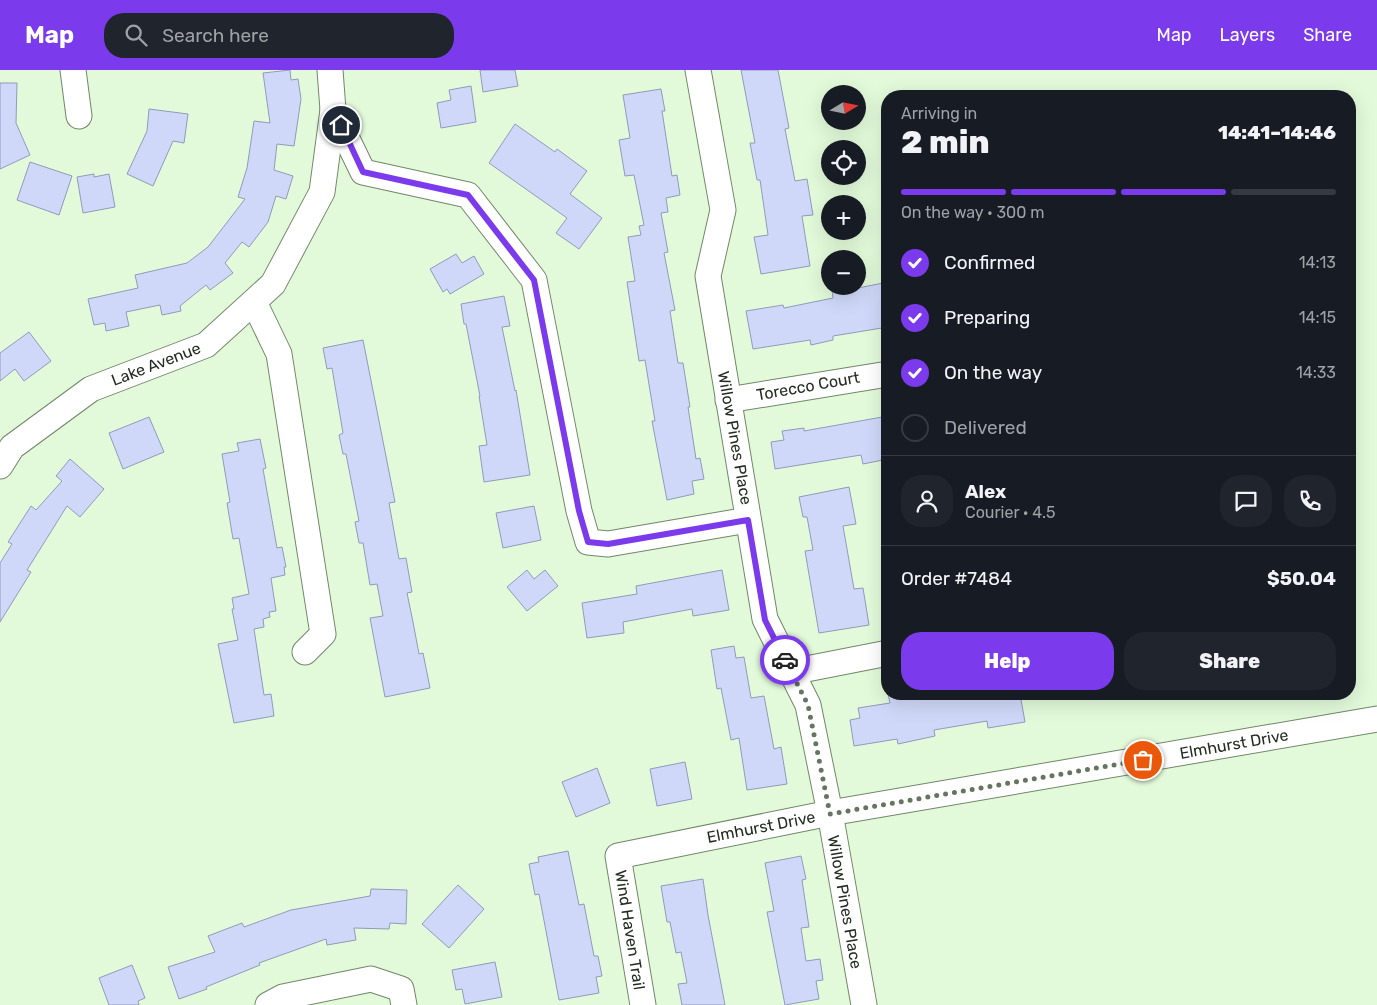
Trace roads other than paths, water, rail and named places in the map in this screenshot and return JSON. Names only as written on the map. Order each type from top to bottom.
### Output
[{"type":"street","points":[[73,70],[79,116]]},
{"type":"street","name":"Lake Avenue","points":[[4,449],[91,389],[206,345],[273,284],[322,192],[334,110],[330,70]]},
{"type":"street","name":"Willow Pines Place","points":[[698,70],[723,210],[708,276],[765,620],[808,705],[830,814],[864,1005]]},
{"type":"street","points":[[334,110],[363,172],[468,195],[534,280],[579,511],[588,542],[608,544],[748,520]]},
{"type":"street","points":[[254,302],[279,354],[323,634],[305,652]]},
{"type":"street","name":"Torecco Court","points":[[728,400],[881,375]]},
{"type":"street","points":[[791,672],[881,653]]},
{"type":"street","name":"Elmhurst Drive","points":[[618,856],[830,814],[1070,774],[1377,719]]},
{"type":"street","name":"Wind Haven Trail","points":[[618,856],[643,1005]]},
{"type":"street","points":[[268,1005],[283,997],[371,979],[401,989],[404,1005]]}]
